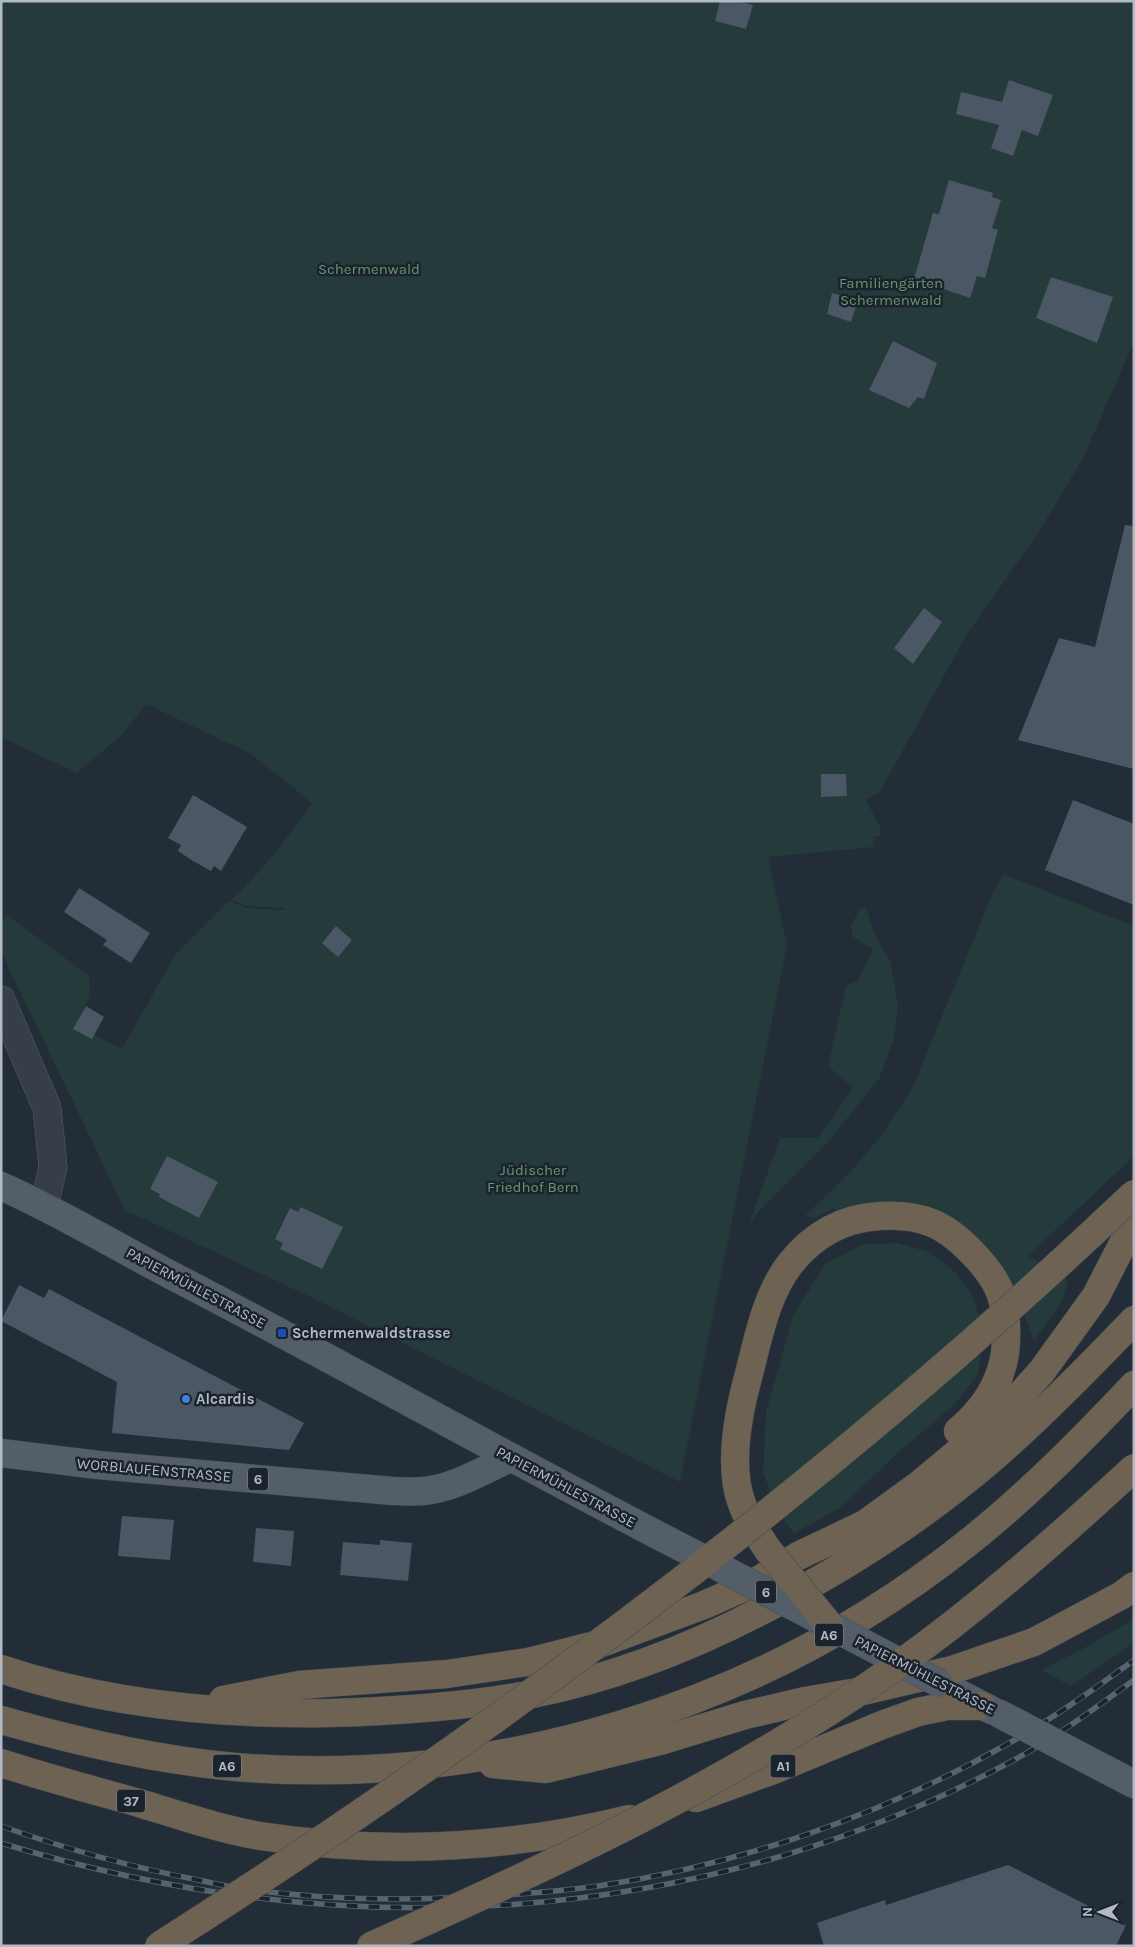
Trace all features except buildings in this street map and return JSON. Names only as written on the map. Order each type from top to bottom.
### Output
[{"type":"highway","points":[[159,1946],[382,1800],[633,1618],[870,1429],[1049,1274],[1134,1194]]},
{"type":"highway","points":[[812,1549],[857,1510],[911,1471],[971,1420],[988,1399],[1001,1371],[1007,1336],[1001,1295],[984,1266],[964,1243],[932,1223],[899,1215],[865,1217],[835,1226],[808,1244],[789,1266],[773,1293],[759,1333],[747,1380],[738,1424],[735,1464],[741,1502],[752,1526],[768,1550],[830,1626]]},
{"type":"highway","points":[[188,1708],[299,1684],[447,1674],[528,1662],[599,1644],[662,1621],[754,1583],[812,1549],[865,1524],[920,1484],[981,1433],[1013,1403],[1042,1371],[1096,1296],[1134,1222]]},
{"type":"highway","points":[[1,1669],[86,1691],[188,1708],[306,1714],[376,1712],[452,1706],[532,1694],[634,1667],[673,1653],[726,1629],[823,1579],[871,1550],[934,1505],[993,1457],[1042,1413],[1134,1320]]},
{"type":"highway","name":"A6","points":[[1,1720],[73,1740],[152,1756],[236,1767],[370,1770],[456,1761],[539,1746],[604,1730],[649,1716],[754,1674],[864,1616],[964,1546],[1023,1495],[1079,1442],[1134,1385]]},
{"type":"highway","points":[[371,1946],[502,1887],[642,1819],[742,1764],[831,1710],[904,1660],[990,1595],[1028,1564],[1134,1468]]},
{"type":"highway","points":[[456,1761],[546,1769],[651,1743],[744,1715],[805,1701],[864,1691],[952,1670],[1034,1642],[1093,1611],[1134,1586]]},
{"type":"highway","name":"A1","points":[[261,1836],[339,1845],[419,1848],[514,1840],[583,1830],[651,1813],[717,1791],[918,1712],[947,1706],[990,1710]]},
{"type":"highway","name":"37","points":[[1,1763],[231,1830],[261,1836]]},
{"type":"main road","name":"PAPIERMÜHLESTRASSE","points":[[1,1186],[44,1206],[103,1240],[419,1406],[510,1458],[1134,1784]]},
{"type":"main road","name":"WORBLAUFENSTRASSE","points":[[1,1453],[98,1465],[392,1491],[422,1491],[439,1488],[458,1482],[510,1458]]},
{"type":"street","points":[[1,1000],[47,1108],[53,1167],[44,1206]]},
{"type":"green space","points":[[1,1],[1134,1],[1134,342],[1083,458],[1037,535],[967,634],[880,792],[866,800],[880,827],[881,836],[873,837],[874,847],[768,857],[787,946],[680,1482],[317,1300],[125,1210],[1,952],[1,923],[7,915],[89,976],[90,996],[76,1025],[122,1049],[175,955],[229,901],[246,908],[285,910],[283,908],[246,906],[231,900],[274,854],[312,803],[251,754],[146,704],[123,734],[77,773],[1,737]]},
{"type":"green space","points":[[1003,874],[1134,926],[1134,1156],[1028,1256],[1068,1280],[1062,1301],[1034,1341],[1017,1295],[971,1234],[841,1212],[833,1208],[815,1218],[805,1216],[852,1170],[882,1134],[912,1089],[994,890]]},
{"type":"green space","points":[[866,907],[874,933],[891,963],[898,1007],[894,1038],[879,1079],[827,1143],[759,1211],[749,1224],[780,1138],[818,1138],[853,1088],[828,1066],[846,985],[858,981],[873,949],[853,937],[851,926],[859,910]]},
{"type":"green space","points":[[897,1243],[929,1252],[955,1272],[972,1295],[980,1319],[983,1344],[977,1376],[954,1405],[902,1449],[841,1507],[794,1534],[779,1513],[763,1472],[766,1412],[793,1316],[825,1264],[864,1244]]},
{"type":"green space","points":[[1134,1619],[1134,1643],[1071,1686],[1041,1670],[1086,1647]]},
{"type":"railway","points":[[1,1826],[74,1850],[123,1863],[227,1886],[272,1892],[328,1897],[411,1899],[516,1894],[598,1886],[651,1877],[703,1865],[755,1851],[858,1816],[956,1771],[1004,1746],[1070,1705],[1134,1660]]},
{"type":"railway","points":[[1,1843],[129,1876],[258,1898],[388,1907],[516,1904],[644,1888],[770,1859],[894,1817],[1030,1751],[1076,1722],[1134,1680]]},
{"type":"place","name":"Schermenwaldstrasse","points":[[282,1333]]},
{"type":"place","name":"Alcardis","points":[[186,1399]]},
{"type":"park label","name":"Schermenwald","points":[[369,269]]},
{"type":"park label","name":"Familiengärten Schermenwald","points":[[891,292]]},
{"type":"park label","name":"Jüdischer Friedhof Bern","points":[[533,1178]]}]
